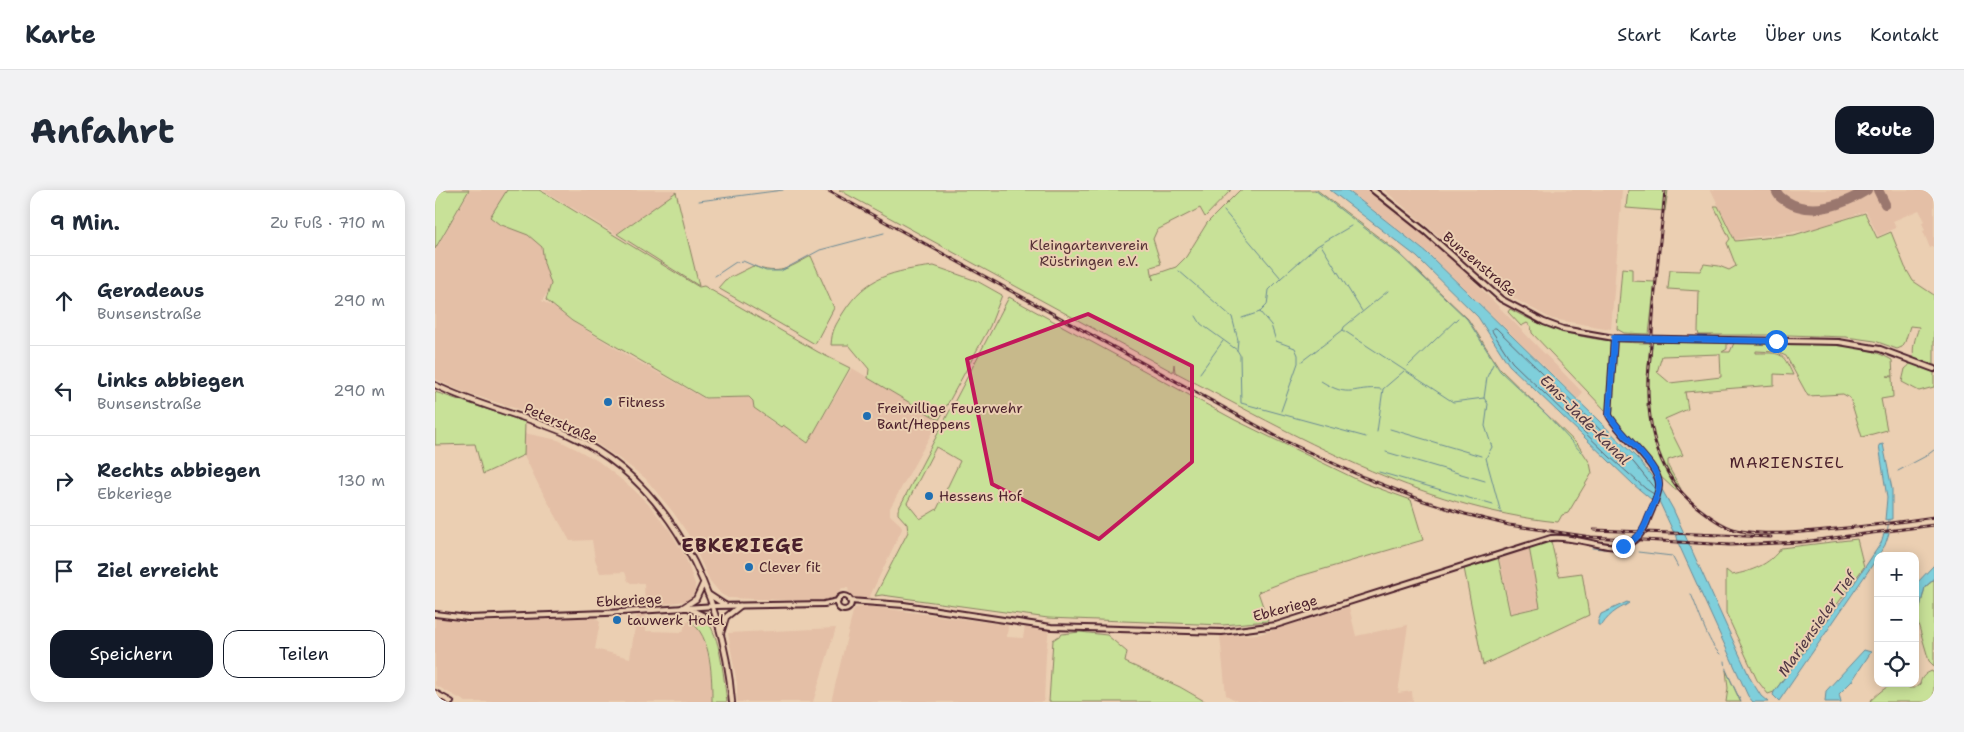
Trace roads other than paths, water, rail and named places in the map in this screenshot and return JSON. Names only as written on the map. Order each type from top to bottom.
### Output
[{"type":"main road","name":"Peterstraße","points":[[435,385],[567,434],[616,463],[634,479],[669,518],[691,554],[721,634],[732,702]]},
{"type":"main road","points":[[685,608],[696,600],[703,584]]},
{"type":"main road","points":[[721,634],[726,617],[740,606]]},
{"type":"main road","points":[[435,693],[451,702]]},
{"type":"street","name":"Bunsenstraße","points":[[1373,190],[1426,232],[1501,299],[1543,322],[1614,338],[1839,342],[1880,349],[1934,369]]},
{"type":"street","name":"Ebkeriege","points":[[850,603],[864,602],[904,606],[1051,627],[1199,632],[1240,631],[1276,625],[1543,540],[1565,537],[1623,546],[1634,540],[1642,532],[1654,504],[1659,481],[1655,471],[1609,415],[1614,338]]},
{"type":"street","points":[[706,592],[727,606]]},
{"type":"street","points":[[843,597],[850,603],[844,610],[838,604],[843,597]]},
{"type":"street","name":"Ebkeriege","points":[[435,614],[468,618],[727,606],[838,604]]},
{"type":"street","points":[[685,608],[717,622]]},
{"type":"water","name":"Ems-Jade-Kanal","points":[[1330,190],[1347,190],[1427,253],[1638,459],[1661,488],[1673,509],[1751,680],[1761,696],[1768,702],[1753,702],[1748,696],[1679,545],[1676,533],[1673,531],[1659,501],[1652,500],[1634,485],[1509,365],[1478,317],[1417,257]]},
{"type":"water","points":[[1883,444],[1892,489],[1892,519],[1885,520],[1887,498],[1879,445]]},
{"type":"water","points":[[1884,533],[1889,533],[1881,552],[1875,552],[1881,543]]},
{"type":"water","points":[[1874,554],[1873,564],[1779,701],[1773,695],[1774,692],[1847,594]]},
{"type":"water","points":[[1934,565],[1934,579],[1925,587],[1919,611],[1919,597],[1919,581]]},
{"type":"water","points":[[1627,602],[1629,603],[1613,613],[1602,625],[1598,625],[1601,614]]},
{"type":"water","points":[[1864,650],[1871,652],[1852,681],[1839,694],[1841,702],[1825,702],[1826,691]]},
{"type":"waterway","points":[[699,201],[783,190]]},
{"type":"waterway","points":[[1315,190],[1401,256],[1467,319],[1500,371],[1547,415],[1581,452]]},
{"type":"waterway","points":[[1224,211],[1280,277]]},
{"type":"waterway","points":[[1242,318],[1260,312],[1267,305],[1269,290],[1281,278],[1317,246],[1351,226]]},
{"type":"waterway","points":[[715,276],[736,262],[743,261],[766,271],[781,271],[820,250],[884,233]]},
{"type":"waterway","points":[[1321,245],[1362,311]]},
{"type":"waterway","points":[[1179,271],[1232,317],[1238,340],[1237,350]]},
{"type":"waterway","points":[[1302,361],[1343,330],[1344,327],[1388,291]]},
{"type":"waterway","points":[[1260,312],[1271,325],[1276,341],[1295,348],[1298,355],[1298,363],[1281,411]]},
{"type":"waterway","points":[[1196,316],[1201,324],[1237,350],[1240,355],[1241,403],[1366,437]]},
{"type":"waterway","points":[[1408,366],[1458,318]]},
{"type":"waterway","points":[[1343,330],[1453,402],[1484,398]]},
{"type":"waterway","points":[[1200,373],[1223,341]]},
{"type":"waterway","points":[[1493,364],[1487,377],[1484,398],[1488,404],[1485,426],[1492,447],[1486,458],[1501,513]]},
{"type":"waterway","points":[[1377,432],[1383,389],[1404,371]]},
{"type":"waterway","points":[[1321,381],[1331,387],[1346,391],[1381,389]]},
{"type":"waterway","points":[[1390,429],[1481,456]]},
{"type":"waterway","points":[[1898,471],[1934,450]]},
{"type":"waterway","points":[[1386,452],[1485,481]]},
{"type":"waterway","points":[[1379,472],[1493,505]]},
{"type":"waterway","name":"Mariensieler Tief","points":[[1887,533],[1889,520]]},
{"type":"waterway","points":[[1592,548],[1628,551]]},
{"type":"waterway","points":[[1638,552],[1672,556],[1678,567]]},
{"type":"waterway","points":[[1691,594],[1707,635],[1720,654]]},
{"type":"waterway","points":[[1725,661],[1726,670],[1741,702]]},
{"type":"railway","points":[[827,190],[1283,440],[1363,477],[1424,501],[1465,514],[1509,525],[1591,537],[1730,545],[1802,542],[1934,525]]},
{"type":"railway","points":[[1665,190],[1654,298],[1648,398],[1653,435],[1658,452],[1675,484],[1687,498],[1715,520],[1725,526],[1741,531],[1765,533],[1800,532],[1934,517]]},
{"type":"railway","points":[[1594,530],[1771,537]]},
{"type":"place","name":"Fitness","points":[[608,402]]},
{"type":"place","name":"Freiwillige Feuerwehr Bant/Heppens","points":[[867,416]]},
{"type":"place","name":"Hessens Hof","points":[[929,496]]},
{"type":"place","name":"Clever fit","points":[[749,567]]},
{"type":"place","name":"tauwerk Hotel","points":[[617,620]]},
{"type":"district","name":"MARIENSIEL","points":[[1787,462]]},
{"type":"district","name":"EBKERIEGE","points":[[743,545]]},
{"type":"park label","name":"Kleingartenverein Rüstringen e.V.","points":[[1089,254]]}]
